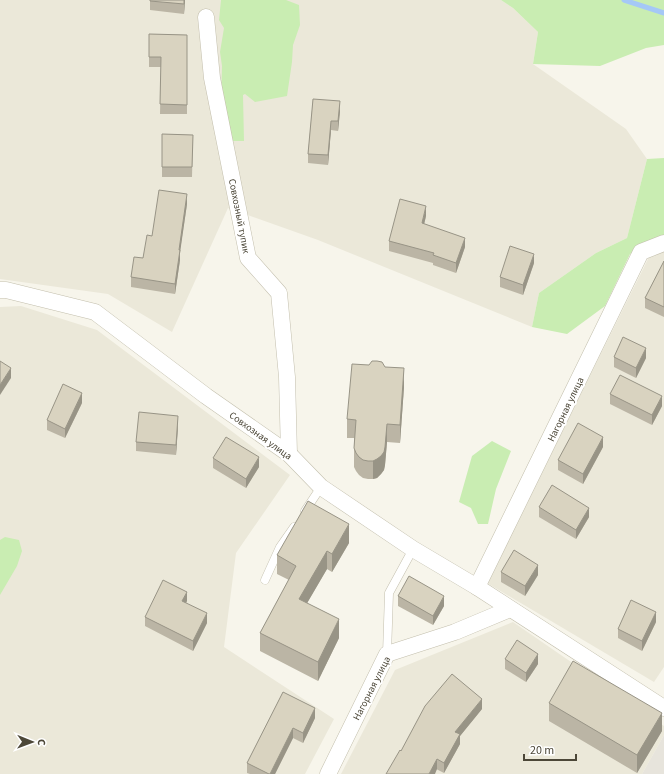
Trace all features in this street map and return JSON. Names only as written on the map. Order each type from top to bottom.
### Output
[{"type":"street","name":"Совхозный тупик","points":[[206,17],[212,78],[248,258],[279,293],[287,377],[289,454]]},
{"type":"street","name":"Нагорная улица","points":[[477,587],[641,252],[664,243]]},
{"type":"street","name":"Совхозная улица","points":[[0,290],[6,290],[95,312],[206,396],[289,454],[321,487],[413,549],[477,587],[664,708]]},
{"type":"street","name":"Нагорная улица","points":[[328,774],[388,654],[455,632],[510,609]]},
{"type":"lane","points":[[265,580],[280,547],[321,487]]},
{"type":"lane","points":[[388,654],[389,593],[413,549]]},
{"type":"shaded area","points":[[0,0],[501,0],[513,8],[538,32],[533,64],[626,129],[647,159],[627,238],[596,253],[539,293],[532,327],[318,240],[228,208],[172,332],[108,294],[0,279]]},
{"type":"shaded area","points":[[664,249],[664,667],[654,682],[487,583],[650,255]]},
{"type":"shaded area","points":[[21,306],[97,330],[290,475],[236,553],[224,647],[334,719],[305,774],[0,774],[0,307]]},
{"type":"shaded area","points":[[513,622],[664,726],[664,735],[642,774],[341,774],[395,670]]},
{"type":"shaded area","points":[[664,735],[664,774],[642,774]]},
{"type":"green space","points":[[221,0],[286,0],[299,5],[300,25],[293,45],[287,96],[255,102],[245,94],[243,95],[244,141],[231,141],[221,104],[222,66],[220,52],[224,28],[219,20]]},
{"type":"green space","points":[[501,0],[664,0],[664,45],[646,48],[600,66],[533,64],[538,32],[513,8]]},
{"type":"green space","points":[[664,158],[664,237],[630,254],[605,306],[567,334],[532,327],[539,293],[596,253],[627,238],[647,159]]},
{"type":"green space","points":[[492,441],[511,451],[496,489],[488,524],[478,524],[471,508],[459,502],[472,456]]},
{"type":"green space","points":[[5,537],[19,540],[22,551],[17,566],[0,595],[0,540]]},
{"type":"building","points":[[184,0],[184,4],[150,1]]},
{"type":"building","points":[[149,34],[187,35],[187,105],[160,104],[161,57],[149,57]]},
{"type":"building","points":[[313,99],[340,101],[338,121],[331,121],[328,155],[308,154]]},
{"type":"building","points":[[162,134],[193,135],[192,167],[162,167]]},
{"type":"building","points":[[159,190],[187,194],[175,284],[131,277],[134,257],[143,258],[147,235],[152,236]]},
{"type":"building","points":[[400,199],[426,206],[422,223],[465,238],[456,263],[433,255],[434,253],[389,241]]},
{"type":"building","points":[[510,246],[534,254],[523,285],[500,277]]},
{"type":"building","points":[[664,261],[664,307],[645,298]]},
{"type":"building","points":[[623,337],[646,348],[636,368],[614,357]]},
{"type":"building","points":[[0,361],[11,368],[0,385]]},
{"type":"building","points":[[372,361],[382,362],[385,367],[404,368],[400,425],[387,424],[384,452],[377,459],[368,461],[359,457],[354,448],[356,420],[347,419],[352,364],[369,365]]},
{"type":"building","points":[[620,375],[662,396],[652,415],[610,394]]},
{"type":"building","points":[[63,384],[82,393],[65,429],[47,420]]},
{"type":"building","points":[[139,412],[178,416],[176,445],[136,442]]},
{"type":"building","points":[[578,423],[603,437],[583,474],[558,460]]},
{"type":"building","points":[[226,437],[259,457],[246,479],[213,458]]},
{"type":"building","points":[[552,485],[589,508],[576,530],[539,507]]},
{"type":"building","points":[[308,501],[349,524],[332,554],[327,551],[299,599],[339,619],[318,662],[260,633],[296,566],[277,555]]},
{"type":"building","points":[[514,550],[538,565],[525,586],[501,572]]},
{"type":"building","points":[[409,576],[444,596],[433,616],[398,596]]},
{"type":"building","points":[[163,580],[187,592],[182,601],[207,613],[193,641],[145,617]]},
{"type":"building","points":[[631,600],[656,612],[642,641],[618,629]]},
{"type":"building","points":[[517,640],[538,654],[526,673],[505,659]]},
{"type":"building","points":[[573,661],[662,713],[637,755],[549,703]]},
{"type":"building","points":[[452,674],[482,699],[455,732],[460,734],[444,763],[437,759],[429,774],[386,774],[400,750],[401,751],[425,706]]},
{"type":"building","points":[[283,692],[315,708],[303,733],[293,728],[269,774],[247,763]]},
{"type":"waterway","points":[[624,0],[664,13]]}]
